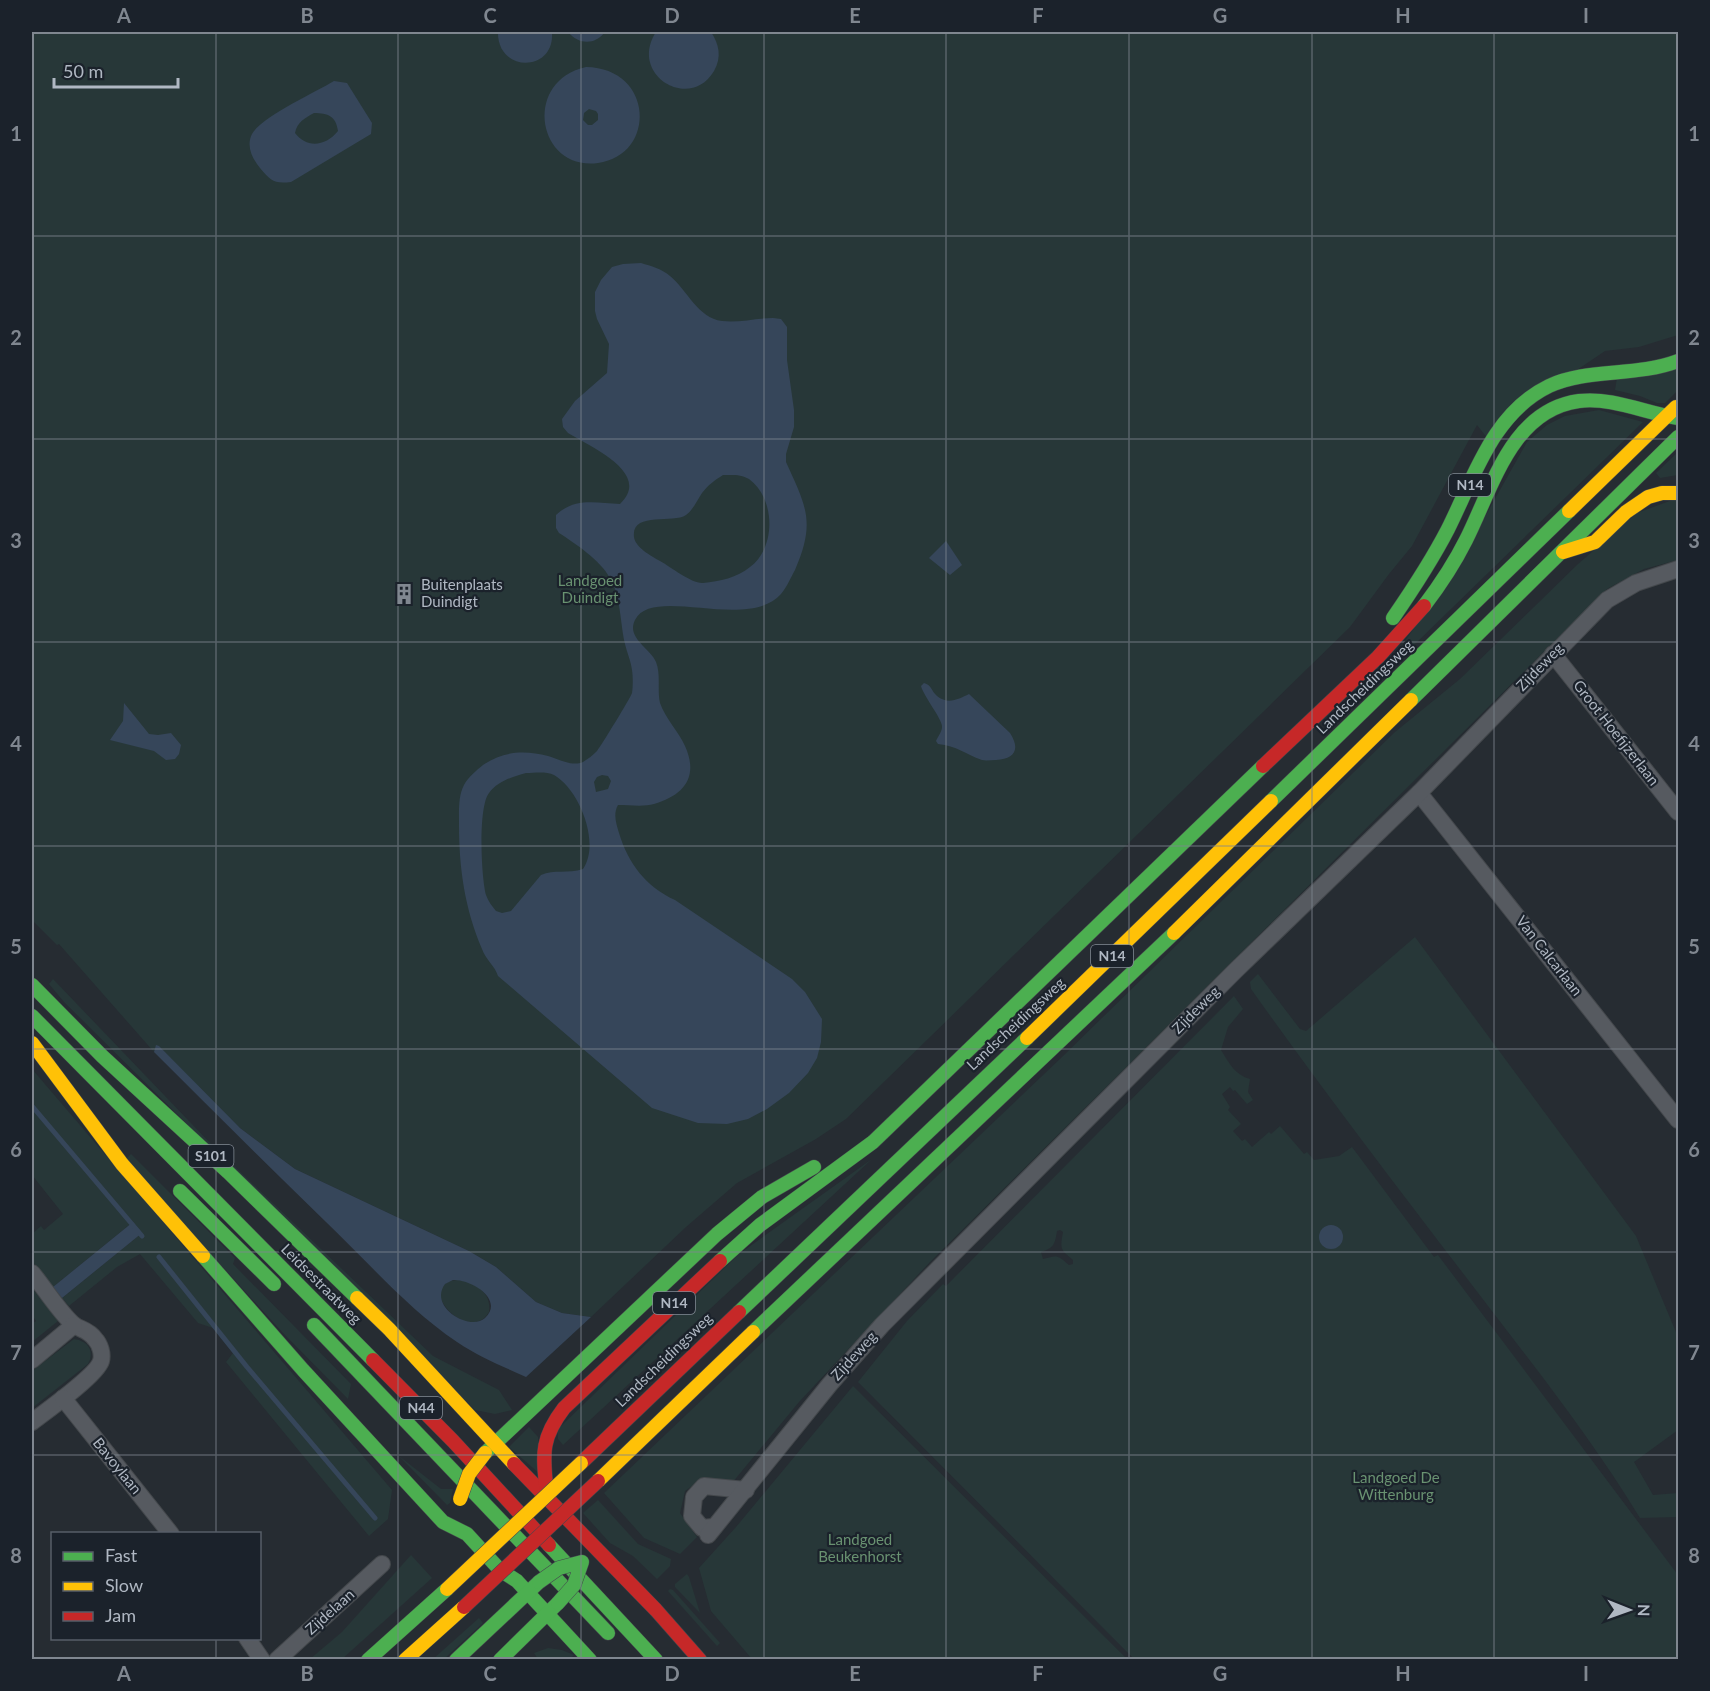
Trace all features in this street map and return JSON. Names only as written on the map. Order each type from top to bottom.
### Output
[{"type":"main road","name":"N14","points":[[1327,704],[1410,594],[1448,528],[1488,446],[1512,414],[1539,391],[1560,382],[1586,376],[1652,369],[1678,361]]},
{"type":"main road","name":"N14","points":[[547,1497],[544,1444],[552,1423],[564,1408],[744,1238],[772,1214],[848,1162],[908,1108],[1327,704],[1383,653],[1438,586],[1458,554],[1510,448],[1534,420],[1564,403],[1589,400],[1611,401],[1672,417]]},
{"type":"main road","name":"Landscheidingsweg","points":[[369,1659],[581,1463],[1131,938],[1638,444],[1672,417],[1678,405]]},
{"type":"main road","points":[[1638,444],[1654,440],[1677,440]]},
{"type":"main road","name":"N14","points":[[405,1659],[598,1481],[894,1197],[1149,957],[1677,440]]},
{"type":"main road","points":[[1563,552],[1594,542],[1626,512],[1648,497],[1678,492]]},
{"type":"main road","name":"S101","points":[[32,985],[102,1056],[228,1172],[388,1329],[462,1409]]},
{"type":"main road","name":"Leidsestraatweg","points":[[32,1016],[453,1441],[656,1659]]},
{"type":"main road","points":[[32,1042],[98,1110]]},
{"type":"main road","points":[[32,1042],[122,1164],[288,1354],[443,1522],[466,1534],[500,1570],[517,1581],[590,1659]]},
{"type":"main road","name":"N14","points":[[466,1534],[460,1514],[460,1499],[466,1475],[473,1465],[663,1284],[740,1215],[762,1197],[869,1136],[908,1108]]},
{"type":"main road","points":[[174,1185],[284,1294]]},
{"type":"main road","name":"N44","points":[[301,1311],[614,1640]]},
{"type":"main road","name":"N44","points":[[462,1409],[490,1449],[547,1497],[700,1659]]},
{"type":"main road","points":[[500,1659],[548,1614],[574,1585],[584,1560],[581,1546],[570,1521]]},
{"type":"main road","points":[[456,1659],[538,1582],[559,1568],[584,1560],[616,1568]]},
{"type":"main road","points":[[500,1570],[501,1617]]},
{"type":"street","name":"Zijdeweg","points":[[746,1490],[704,1485],[694,1497],[692,1516],[702,1528],[711,1531],[746,1490],[830,1383],[882,1325],[1235,971],[1419,793],[1607,600],[1636,583],[1678,569]]},
{"type":"street","name":"Groot Hoefijzerlaan","points":[[1553,654],[1678,812]]},
{"type":"street","name":"Van Calcarlaan","points":[[1419,793],[1678,1120]]},
{"type":"street","points":[[32,1273],[74,1325],[85,1329],[101,1348],[101,1361],[95,1370],[32,1422]]},
{"type":"street","points":[[32,1360],[74,1325]]},
{"type":"street","name":"Bavoylaan","points":[[63,1398],[170,1532]]},
{"type":"street","name":"Zijdelaan","points":[[277,1659],[382,1564]]},
{"type":"street","points":[[248,1640],[262,1659]]},
{"type":"green space","name":"Landgoed Duindigt","points":[[32,32],[1678,32],[1678,335],[1639,347],[1605,351],[1574,372],[1488,439],[1477,425],[1412,546],[1350,627],[846,1119],[816,1139],[737,1183],[686,1227],[591,1317],[562,1313],[536,1302],[496,1267],[469,1251],[295,1169],[240,1128],[153,1049],[154,1052],[59,944],[57,945],[32,920]]},
{"type":"green space","points":[[1678,367],[1678,390],[1665,403],[1657,403],[1615,390],[1617,378]]},
{"type":"green space","points":[[1599,410],[1643,422],[1378,680],[1456,568],[1527,442],[1547,425],[1565,416]]},
{"type":"green space","points":[[1678,452],[1678,475],[1660,478],[1656,473]]},
{"type":"green space","points":[[1678,498],[1678,560],[1644,569],[1607,589],[930,1262],[799,1402],[732,1483],[703,1478],[685,1491],[680,1513],[697,1537],[680,1554],[644,1538],[604,1493],[1061,1058],[1395,732],[1460,679],[1578,564],[1637,513]]},
{"type":"green space","points":[[1415,937],[1636,1236],[1678,1337],[1678,1430],[1634,1462],[1653,1495],[1678,1493],[1678,1517],[1640,1518],[1559,1399],[1360,1138],[1251,989],[1250,982],[1258,974],[1300,1029],[1306,1031]]},
{"type":"green space","points":[[53,979],[210,1143],[433,1356],[499,1390],[512,1410],[495,1414],[475,1410],[64,1002],[49,984]]},
{"type":"green space","name":"Landgoed De Wittenburg","points":[[1234,996],[1243,1009],[1228,1027],[1221,1050],[1236,1071],[1250,1079],[1248,1092],[1253,1100],[1247,1104],[1230,1087],[1222,1094],[1230,1107],[1228,1110],[1241,1124],[1233,1131],[1242,1141],[1245,1139],[1252,1147],[1269,1132],[1271,1134],[1280,1126],[1304,1154],[1307,1152],[1314,1160],[1339,1156],[1352,1147],[1434,1257],[1438,1255],[1678,1575],[1678,1659],[1134,1659],[858,1382],[907,1321],[943,1284],[946,1286]],"holes":[[[1057,1231],[1063,1232],[1062,1248],[1073,1260],[1073,1264],[1069,1265],[1057,1257],[1043,1259],[1041,1252],[1053,1245]]]},
{"type":"green space","points":[[32,1069],[392,1490],[388,1519],[369,1536],[226,1362],[233,1353],[213,1328],[198,1323],[140,1254],[117,1267],[69,1306],[62,1298],[142,1233],[133,1222],[53,1287],[32,1261],[32,1234],[41,1226],[44,1230],[63,1214],[32,1175]]},
{"type":"green space","points":[[131,1154],[235,1258],[233,1264],[351,1384],[348,1399],[283,1333],[125,1160]]},
{"type":"green space","points":[[872,1159],[563,1445],[558,1439],[558,1429],[739,1254]]},
{"type":"green space","points":[[458,1280],[476,1286],[488,1299],[489,1312],[480,1321],[469,1322],[458,1318],[442,1301],[440,1291],[445,1284]]},
{"type":"green space","points":[[32,1288],[58,1321],[32,1342],[32,1324],[36,1321],[32,1315]]},
{"type":"green space","points":[[74,1339],[89,1347],[91,1355],[88,1364],[32,1408],[32,1371]]},
{"type":"green space","name":"Landgoed Beukenhorst","points":[[853,1386],[1127,1659],[752,1659],[711,1611],[699,1568]]},
{"type":"green space","points":[[529,1427],[538,1437],[540,1474],[509,1447]]},
{"type":"green space","points":[[399,1456],[441,1489],[453,1489],[450,1503],[447,1505]]},
{"type":"green space","points":[[598,1500],[638,1544],[671,1559],[670,1566],[657,1579],[633,1556],[610,1543],[583,1513]]},
{"type":"green space","points":[[411,1555],[432,1578],[342,1659],[310,1659],[342,1632]]},
{"type":"green space","points":[[687,1574],[700,1613],[675,1587],[675,1584]]},
{"type":"green space","points":[[670,1589],[720,1643],[717,1646],[668,1591]]},
{"type":"green space","points":[[479,1618],[483,1623],[444,1659],[432,1660]]},
{"type":"green space","points":[[548,1648],[574,1655],[570,1659],[538,1659],[534,1653]]},
{"type":"water","points":[[498,32],[552,32],[550,45],[545,55],[536,61],[526,63],[515,61],[506,55],[500,45]]},
{"type":"water","points":[[568,32],[605,32],[597,39],[587,42],[577,39]]},
{"type":"water","points":[[656,32],[711,32],[718,51],[718,61],[714,71],[703,83],[691,88],[678,88],[666,83],[656,74],[650,62],[649,48]]},
{"type":"water","points":[[586,67],[608,71],[625,81],[635,96],[640,112],[638,129],[631,145],[617,157],[598,163],[577,162],[561,153],[551,140],[545,123],[546,106],[552,89],[566,75]],"holes":[[[589,109],[596,111],[598,120],[588,125],[583,120],[584,113]]]},
{"type":"water","points":[[334,81],[347,83],[372,123],[371,134],[291,182],[273,181],[252,156],[250,138],[252,134],[266,120]],"holes":[[[314,113],[333,119],[338,131],[328,140],[317,144],[305,142],[295,133],[298,126]]]},
{"type":"water","points":[[641,263],[664,271],[699,309],[714,319],[735,321],[773,318],[781,319],[787,327],[787,360],[794,427],[786,462],[806,514],[807,526],[801,553],[795,570],[781,594],[766,605],[725,610],[680,606],[661,607],[645,610],[635,620],[633,626],[636,638],[656,662],[660,703],[685,746],[690,767],[689,776],[681,790],[665,800],[650,805],[618,805],[615,815],[627,854],[647,881],[792,979],[805,992],[822,1019],[821,1042],[817,1058],[808,1073],[789,1093],[767,1109],[748,1119],[727,1124],[698,1123],[652,1108],[498,976],[476,934],[467,904],[462,873],[459,804],[462,789],[470,776],[491,760],[514,753],[539,754],[570,763],[583,762],[597,751],[632,693],[631,667],[614,585],[606,571],[594,559],[559,533],[556,528],[556,515],[563,509],[586,502],[620,504],[628,493],[629,482],[624,471],[602,453],[568,433],[563,427],[562,419],[575,401],[607,373],[609,344],[597,319],[595,292],[612,267]],"holes":[[[723,475],[746,477],[758,488],[768,511],[768,536],[759,559],[745,571],[722,580],[698,583],[644,551],[635,541],[635,529],[646,521],[672,519],[686,515],[702,493]],[[526,773],[554,775],[572,792],[579,804],[585,818],[590,845],[583,869],[541,875],[511,911],[502,913],[496,911],[486,895],[482,858],[482,826],[483,812],[489,793],[506,780]],[[608,776],[611,781],[608,789],[596,792],[594,782],[597,777]]]},
{"type":"water","points":[[946,541],[962,565],[950,575],[929,558]]},
{"type":"water","points":[[924,683],[929,685],[937,696],[945,700],[961,698],[969,694],[1010,733],[1015,744],[1011,756],[984,760],[956,748],[938,744],[936,741],[942,724],[923,691],[921,686]]},
{"type":"water","points":[[124,703],[149,734],[171,733],[181,745],[175,759],[166,760],[154,751],[110,740],[123,721]]},
{"type":"water","points":[[156,1045],[159,1046],[240,1128],[295,1169],[469,1251],[496,1267],[536,1302],[562,1313],[591,1317],[526,1377],[465,1347],[439,1329],[405,1300],[154,1052]],"holes":[[[453,1280],[476,1287],[488,1297],[491,1304],[490,1311],[478,1322],[470,1322],[453,1315],[442,1301],[441,1293],[445,1284]]]},
{"type":"water","points":[[133,1222],[142,1233],[62,1298],[53,1287]]},
{"type":"water","points":[[1331,1225],[1340,1228],[1343,1237],[1340,1246],[1331,1249],[1322,1246],[1319,1237],[1322,1228]]},
{"type":"waterway","points":[[32,1106],[142,1236]]},
{"type":"waterway","points":[[159,1257],[247,1367],[375,1518]]},
{"type":"traffic: fast","points":[[1393,618],[1442,541],[1487,448],[1513,412],[1549,386],[1564,380],[1645,369],[1678,361]]},
{"type":"traffic: fast","points":[[1424,606],[1461,549],[1507,455],[1520,435],[1536,419],[1556,407],[1592,400],[1617,403],[1678,418]]},
{"type":"traffic: fast","points":[[1411,700],[1678,437]]},
{"type":"traffic: fast","points":[[1271,801],[1569,511]]},
{"type":"traffic: fast","points":[[720,1261],[760,1225],[873,1142],[1263,766]]},
{"type":"traffic: fast","points":[[753,1332],[1174,933]]},
{"type":"traffic: fast","points":[[32,985],[102,1056],[228,1172],[357,1298]]},
{"type":"traffic: fast","points":[[32,1016],[373,1360]]},
{"type":"traffic: fast","points":[[739,1312],[1027,1038]]},
{"type":"traffic: fast","points":[[485,1453],[717,1234],[762,1197],[814,1167]]},
{"type":"traffic: fast","points":[[180,1191],[274,1284]]},
{"type":"traffic: fast","points":[[203,1256],[303,1370],[443,1522],[467,1534],[500,1570],[517,1581],[590,1660]]},
{"type":"traffic: fast","points":[[314,1325],[608,1633]]},
{"type":"traffic: fast","points":[[549,1545],[656,1660]]},
{"type":"traffic: fast","points":[[539,1582],[559,1568],[582,1562],[574,1585],[558,1603]]},
{"type":"traffic: fast","points":[[456,1660],[539,1582]]},
{"type":"traffic: fast","points":[[368,1660],[447,1589]]},
{"type":"traffic: fast","points":[[500,1660],[558,1603]]},
{"type":"traffic: slow","points":[[1569,511],[1676,407]]},
{"type":"traffic: slow","points":[[1563,552],[1595,542],[1626,512],[1648,497],[1662,493],[1678,493]]},
{"type":"traffic: slow","points":[[1174,933],[1411,700]]},
{"type":"traffic: slow","points":[[1027,1038],[1271,801]]},
{"type":"traffic: slow","points":[[32,1043],[122,1164],[203,1256]]},
{"type":"traffic: slow","points":[[357,1298],[389,1329],[514,1464]]},
{"type":"traffic: slow","points":[[598,1481],[753,1332]]},
{"type":"traffic: slow","points":[[460,1499],[469,1474],[485,1453]]},
{"type":"traffic: slow","points":[[447,1589],[581,1463]]},
{"type":"traffic: slow","points":[[405,1660],[464,1607]]},
{"type":"traffic: jam","points":[[1263,766],[1378,657],[1424,606]]},
{"type":"traffic: jam","points":[[547,1497],[544,1461],[546,1441],[564,1408],[720,1261]]},
{"type":"traffic: jam","points":[[581,1463],[739,1312]]},
{"type":"traffic: jam","points":[[373,1360],[453,1441],[549,1545]]},
{"type":"traffic: jam","points":[[514,1464],[656,1610],[700,1660]]},
{"type":"traffic: jam","points":[[464,1607],[598,1481]]},
{"type":"place","name":"Buitenplaats Duindigt","points":[[404,594]]}]
